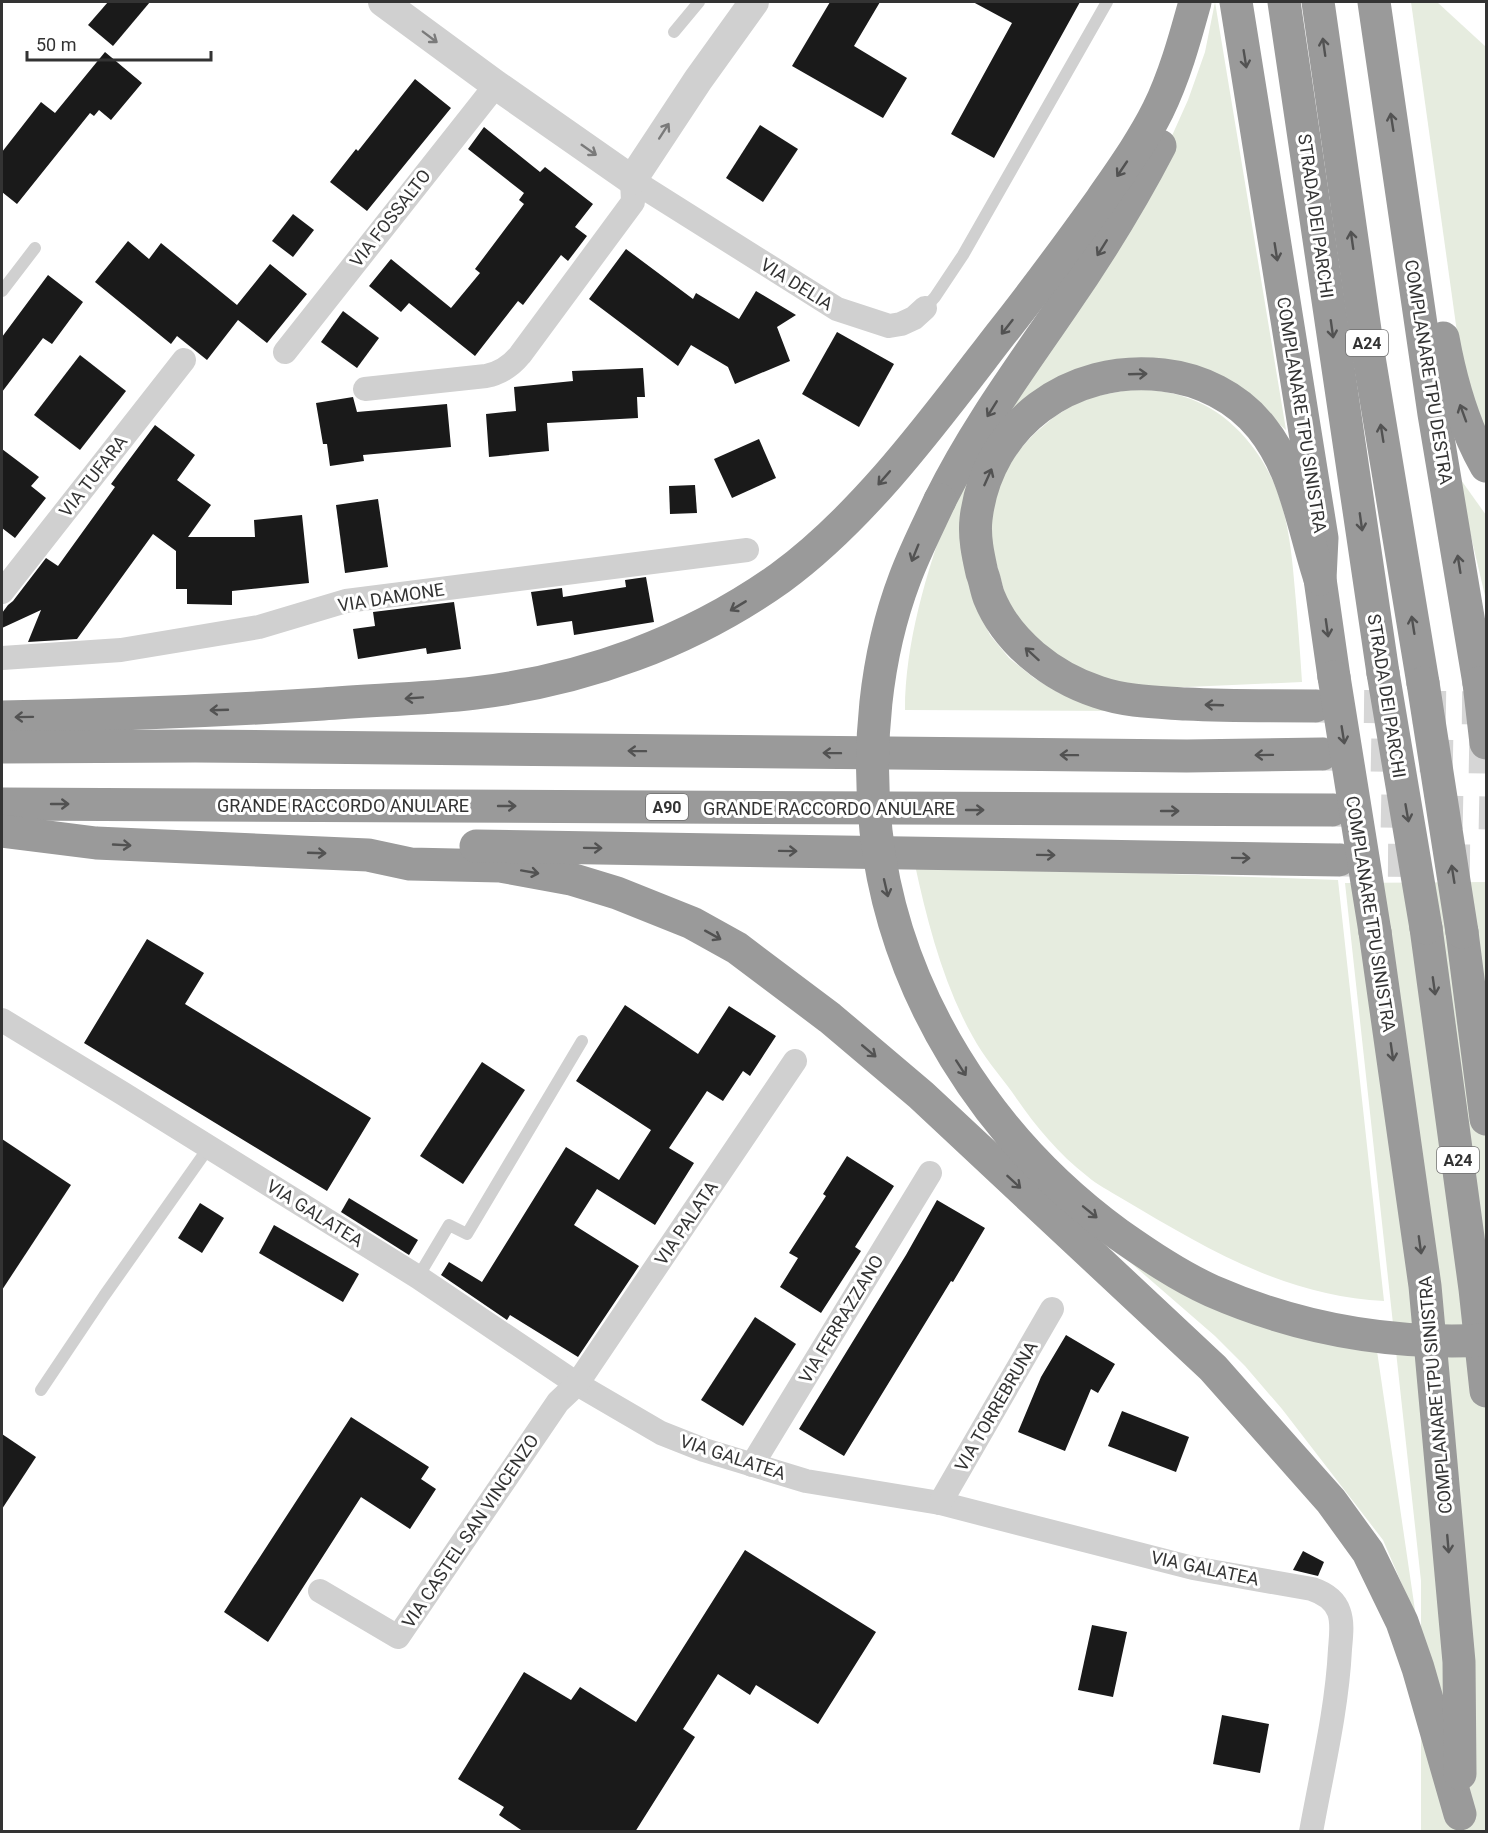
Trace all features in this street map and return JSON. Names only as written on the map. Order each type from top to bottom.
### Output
[{"type":"highway","points":[[2,717],[255,708],[472,694],[552,680],[622,660],[685,634],[727,612],[782,577],[845,522],[928,427],[1036,288],[1112,184],[1150,125],[1174,74],[1196,2]]},
{"type":"highway","points":[[1201,2],[1196,47],[1186,81],[1168,129],[1144,176],[1089,267],[995,404],[965,454],[920,541],[904,580],[887,642],[875,717],[873,781],[875,823],[880,857],[900,937],[916,982],[936,1024],[967,1077],[1020,1147],[1065,1192],[1137,1248],[1197,1283],[1276,1315],[1342,1332],[1385,1338],[1433,1341],[1486,1340]]},
{"type":"highway","name":"COMPLANARE TPU SINISTRA","points":[[1236,2],[1322,538],[1320,579],[1375,932],[1425,1286],[1459,1662],[1460,1822]]},
{"type":"highway","name":"STRADA DEI PARCHI","points":[[1284,2],[1383,673],[1426,928],[1475,1289],[1486,1391]]},
{"type":"highway","name":"STRADA DEI PARCHI","points":[[1318,2],[1368,351],[1462,932],[1486,1119]]},
{"type":"highway","name":"COMPLANARE TPU DESTRA","points":[[1374,2],[1434,414],[1479,684],[1486,742]]},
{"type":"highway","points":[[1401,180],[1425,238],[1447,360],[1462,413],[1486,466]]},
{"type":"highway","points":[[1315,706],[1128,701],[1095,692],[1061,675],[1034,657],[1008,630],[989,597],[977,554],[976,520],[983,486],[999,452],[1020,422],[1047,401],[1075,385],[1107,376],[1143,373],[1175,376],[1208,386],[1236,403],[1261,426],[1280,455],[1298,500],[1307,541],[1320,579]]},
{"type":"highway","points":[[2,747],[195,746],[1187,756],[1322,754]]},
{"type":"highway","name":"GRANDE RACCORDO ANULARE","points":[[2,804],[1332,810]]},
{"type":"highway","points":[[2,831],[96,843],[368,855],[410,864],[500,866],[572,879],[617,893],[692,924],[747,955],[830,1018],[921,1095],[1213,1368],[1331,1501],[1368,1552],[1402,1622],[1418,1668],[1460,1822]]},
{"type":"highway","points":[[368,855],[410,845],[1339,860]]},
{"type":"street","name":"VIA DELIA","points":[[383,2],[496,85],[632,180],[837,309],[889,326],[907,321],[925,308]]},
{"type":"street","points":[[364,390],[486,376],[508,367],[520,355],[633,202],[632,180],[698,80],[754,2]]},
{"type":"street","name":"VIA FOSSALTO","points":[[285,351],[496,85]]},
{"type":"street","name":"VIA TUFARA","points":[[2,592],[184,360]]},
{"type":"street","name":"VIA DAMONE","points":[[2,658],[121,650],[259,627],[346,601],[747,550]]},
{"type":"street","name":"VIA GALATEA","points":[[2,1020],[418,1278],[577,1384],[661,1433],[704,1450],[806,1481],[940,1503],[1193,1568],[1312,1589],[1326,1595],[1337,1606],[1341,1618],[1340,1659],[1334,1711],[1311,1832]]},
{"type":"street","name":"VIA PALATA","points":[[577,1384],[795,1061]]},
{"type":"street","name":"VIA FERRAZZANO","points":[[752,1465],[930,1173]]},
{"type":"street","name":"VIA TORREBRUNA","points":[[940,1503],[1052,1309]]},
{"type":"street","name":"VIA CASTEL SAN VINCENZO","points":[[320,1591],[398,1637],[558,1401],[577,1384]]},
{"type":"lane","points":[[674,33],[699,2]]},
{"type":"lane","name":"VIA DELIA","points":[[925,308],[963,255],[1107,2]]},
{"type":"lane","points":[[2,291],[35,248]]},
{"type":"lane","points":[[418,1278],[449,1225],[467,1234],[582,1041]]},
{"type":"lane","points":[[41,1390],[209,1147]]},
{"type":"shaded area","points":[[1215,2],[1286,430],[1269,415],[1156,361],[1000,426],[975,603],[990,635],[1009,658],[1034,678],[1059,693],[1098,706],[1132,711],[905,710],[906,682],[915,624],[939,538],[959,485],[1166,149],[1188,100],[1205,52]]},
{"type":"shaded area","points":[[1411,2],[1437,2],[1486,47],[1486,440],[1462,368]]},
{"type":"shaded area","points":[[1134,389],[1178,395],[1192,399],[1217,412],[1240,432],[1266,468],[1282,506],[1287,526],[1302,682],[1164,688],[1128,686],[1062,663],[1011,616],[989,536],[997,491],[1007,469],[1019,450],[1054,417],[1075,404],[1096,396]]},
{"type":"shaded area","points":[[1456,473],[1486,515],[1486,600]]},
{"type":"shaded area","points":[[915,865],[1338,880],[1384,1301],[1334,1295],[1309,1289],[1237,1262],[1104,1188],[1066,1158],[1037,1126],[986,1058],[963,1017],[938,953]]},
{"type":"shaded area","points":[[1486,882],[1486,1831],[1421,1831],[1421,1581],[1345,883]]},
{"type":"shaded area","points":[[1124,1257],[1377,1351],[1416,1617],[1383,1540],[1282,1409],[1245,1366],[1215,1336]]},
{"type":"building","points":[[108,2],[150,2],[113,46],[88,25]]},
{"type":"building","points":[[830,2],[880,2],[854,46],[907,78],[883,118],[792,66]]},
{"type":"building","points":[[973,2],[1080,2],[994,158],[951,134],[1012,23]]},
{"type":"building","points":[[105,52],[142,83],[111,120],[99,110],[94,116],[90,113],[17,204],[2,192],[2,152],[41,102],[55,113]]},
{"type":"building","points":[[415,79],[451,108],[367,211],[330,182],[356,149],[358,151]]},
{"type":"building","points":[[760,125],[798,149],[763,202],[726,178]]},
{"type":"building","points":[[484,127],[540,172],[545,167],[593,204],[575,227],[587,236],[568,261],[561,255],[523,305],[518,301],[475,356],[409,303],[401,312],[369,286],[391,259],[451,308],[480,273],[475,269],[524,204],[519,200],[524,193],[468,149]]},
{"type":"building","points":[[293,214],[314,230],[293,257],[272,241]]},
{"type":"building","points":[[128,241],[149,259],[161,243],[237,305],[270,264],[307,294],[267,343],[238,320],[207,360],[177,336],[171,344],[95,282]]},
{"type":"building","points":[[626,249],[693,299],[696,293],[739,319],[756,291],[796,315],[777,327],[790,361],[735,384],[728,367],[691,345],[678,366],[589,299]]},
{"type":"building","points":[[48,275],[83,302],[52,344],[43,338],[2,392],[2,337]]},
{"type":"building","points":[[343,311],[379,338],[357,368],[321,342]]},
{"type":"building","points":[[837,332],[894,364],[859,427],[802,394]]},
{"type":"building","points":[[80,355],[126,391],[80,450],[34,415]]},
{"type":"building","points":[[643,368],[645,397],[637,397],[638,418],[547,423],[549,451],[489,457],[486,414],[516,411],[514,387],[573,381],[572,371]]},
{"type":"building","points":[[353,397],[357,412],[447,404],[451,447],[363,455],[364,461],[330,466],[327,444],[323,444],[316,403]]},
{"type":"building","points":[[155,425],[195,455],[177,480],[211,505],[188,537],[255,537],[254,520],[302,515],[309,583],[232,591],[232,605],[187,604],[187,589],[176,589],[176,551],[153,534],[77,639],[28,642],[41,610],[2,628],[2,613],[8,605],[46,558],[58,566],[115,487],[111,484]]},
{"type":"building","points":[[759,439],[776,478],[732,498],[714,459]]},
{"type":"building","points":[[2,449],[39,477],[31,486],[46,498],[15,538],[2,528]]},
{"type":"building","points":[[695,485],[697,513],[670,514],[669,486]]},
{"type":"building","points":[[378,499],[388,567],[345,573],[336,505]]},
{"type":"building","points":[[646,577],[654,622],[574,635],[572,621],[537,626],[531,592],[562,588],[563,597],[626,587],[625,580]]},
{"type":"building","points":[[454,602],[461,649],[427,654],[426,648],[358,659],[353,629],[375,626],[373,612]]},
{"type":"building","points":[[147,939],[204,973],[185,1004],[371,1118],[327,1191],[84,1043]]},
{"type":"building","points":[[625,1005],[698,1054],[729,1006],[776,1036],[750,1076],[743,1071],[723,1101],[707,1091],[669,1148],[694,1163],[655,1225],[597,1189],[574,1225],[639,1266],[578,1357],[510,1315],[507,1320],[441,1275],[449,1262],[482,1282],[566,1147],[619,1180],[651,1130],[576,1081]]},
{"type":"building","points":[[482,1062],[525,1090],[463,1184],[420,1156]]},
{"type":"building","points":[[2,1139],[71,1185],[2,1290]]},
{"type":"building","points":[[847,1156],[894,1186],[855,1247],[861,1251],[821,1313],[780,1287],[798,1258],[789,1253],[826,1196],[823,1194]]},
{"type":"building","points":[[349,1198],[418,1240],[409,1255],[341,1212]]},
{"type":"building","points":[[937,1200],[985,1228],[844,1456],[799,1429],[906,1255]]},
{"type":"building","points":[[200,1203],[224,1218],[202,1253],[178,1238]]},
{"type":"building","points":[[274,1225],[359,1274],[343,1302],[259,1253]]},
{"type":"building","points":[[755,1317],[796,1344],[743,1426],[701,1400]]},
{"type":"building","points":[[1066,1335],[1115,1364],[1098,1393],[1091,1389],[1065,1451],[1018,1432],[1041,1377]]},
{"type":"building","points":[[1122,1411],[1189,1437],[1176,1472],[1108,1446]]},
{"type":"building","points":[[351,1417],[429,1467],[421,1479],[436,1489],[410,1529],[361,1497],[268,1642],[224,1612]]},
{"type":"building","points":[[2,1434],[36,1457],[2,1509]]},
{"type":"building","points":[[745,1550],[876,1632],[818,1724],[756,1685],[750,1695],[718,1674],[683,1729],[695,1737],[635,1832],[524,1832],[499,1815],[504,1807],[458,1779],[524,1672],[571,1700],[580,1687],[636,1722]]},
{"type":"building","points":[[1303,1551],[1324,1562],[1318,1576],[1293,1570]]},
{"type":"building","points":[[1092,1625],[1127,1632],[1113,1697],[1078,1690]]},
{"type":"building","points":[[1222,1715],[1269,1724],[1260,1773],[1213,1764]]},
{"type":"tunnel","points":[[1315,706],[1486,708]]},
{"type":"tunnel","points":[[1322,754],[1486,757]]},
{"type":"tunnel","points":[[1332,810],[1486,813]]},
{"type":"tunnel","points":[[1339,860],[1486,861]]}]
